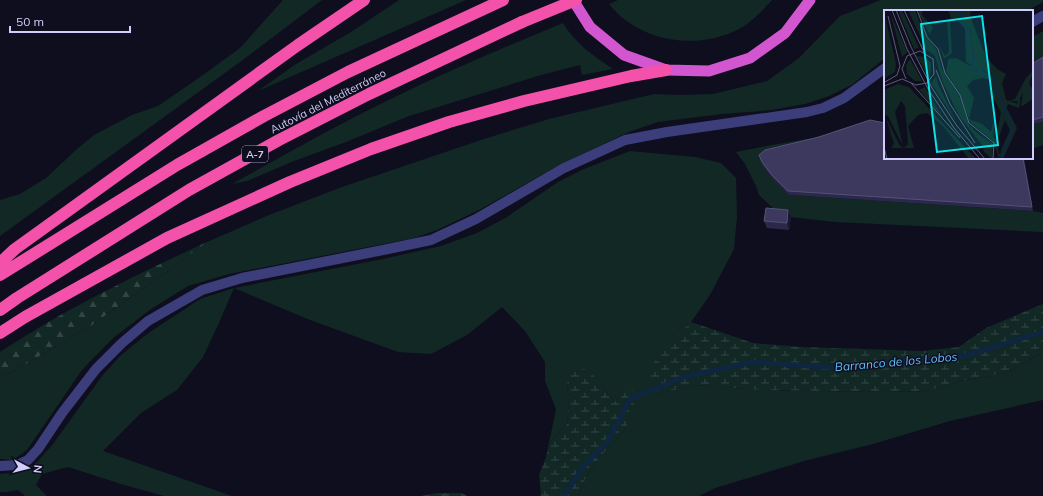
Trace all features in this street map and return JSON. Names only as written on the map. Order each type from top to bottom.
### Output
[{"type":"highway","points":[[0,263],[16,248],[280,58],[364,0]]},
{"type":"highway","name":"Autovía del Mediterráneo","points":[[0,275],[177,164],[264,116],[348,72],[503,0]]},
{"type":"highway","points":[[574,0],[590,27],[624,55],[666,70]]},
{"type":"highway","name":"Autovía del Mediterráneo","points":[[0,310],[190,190],[280,140],[369,94],[522,22],[574,0]]},
{"type":"highway","points":[[0,333],[25,317],[167,238],[290,182],[370,149],[449,122],[516,103],[630,76],[666,70],[709,71],[750,58],[785,33],[810,0]]},
{"type":"street","points":[[1033,21],[1043,16]]},
{"type":"street","points":[[0,466],[17,465],[28,460],[38,449],[62,413],[96,369],[122,343],[148,321],[202,290],[242,278],[431,240],[476,219],[564,168],[625,140],[668,132],[807,112],[823,108],[844,98],[884,69]]},
{"type":"green space","points":[[283,0],[322,0],[240,62],[0,236],[0,200],[20,194],[46,178],[94,135],[132,115],[158,106],[203,75],[240,48]]},
{"type":"green space","points":[[399,0],[466,0],[258,91],[296,64],[351,32]]},
{"type":"green space","points":[[618,0],[772,0],[752,20],[737,30],[721,36],[703,40],[686,41],[668,39],[635,27],[621,17],[609,4]]},
{"type":"green space","points":[[881,0],[1043,0],[1043,2],[1029,10],[884,10],[884,59],[853,84],[829,96],[805,104],[772,110],[722,114],[658,122],[629,132],[563,163],[479,210],[437,230],[414,238],[229,274],[188,286],[151,309],[112,339],[82,370],[27,450],[13,460],[0,459],[0,377],[12,372],[92,325],[207,242],[269,215],[342,187],[487,138],[549,119],[654,94],[713,94],[767,81],[799,58],[840,16]]},
{"type":"green space","points":[[563,23],[573,37],[585,49],[613,69],[582,75],[580,65],[541,75],[409,116],[247,181],[232,184],[372,108],[477,59]]},
{"type":"green space","points":[[1043,31],[1043,62],[1033,68],[1033,36]]},
{"type":"green space","points":[[1043,122],[1043,145],[1033,149],[1033,124]]},
{"type":"green space","points":[[854,125],[862,128],[763,166],[773,179],[789,195],[1033,211],[1043,213],[1043,233],[835,222],[781,216],[759,195],[745,164],[736,152],[813,138]]},
{"type":"green space","points":[[630,151],[695,157],[721,163],[736,178],[737,217],[734,249],[710,295],[691,322],[677,335],[657,394],[695,385],[760,390],[879,392],[928,391],[961,381],[1006,373],[1043,352],[1043,400],[950,421],[873,444],[808,460],[715,488],[699,496],[578,496],[587,475],[601,456],[625,430],[623,393],[614,402],[600,382],[567,384],[569,402],[567,424],[549,443],[556,409],[545,381],[545,362],[525,331],[502,307],[467,335],[431,354],[398,352],[310,320],[234,288],[383,259],[441,246],[477,233],[507,217],[558,182],[584,169]]},
{"type":"green space","points":[[207,242],[92,325],[12,372],[0,377],[0,352],[75,307],[127,280]]},
{"type":"green space","points":[[234,288],[203,357],[177,390],[141,413],[103,451],[232,496],[164,496],[68,467],[42,474],[36,485],[47,496],[25,496],[18,490],[0,492],[0,474],[24,470],[36,463],[53,444],[102,376],[120,356],[147,334],[200,299]]},
{"type":"green space","points":[[1043,304],[1043,352],[1006,373],[961,381],[928,391],[879,392],[760,390],[695,385],[657,394],[648,378],[655,361],[677,335],[691,322],[753,343],[802,347],[923,351],[959,347],[986,328]]},
{"type":"green space","points":[[573,368],[588,370],[600,382],[614,402],[623,393],[633,390],[634,409],[625,430],[601,456],[587,475],[578,496],[540,496],[539,475],[546,457],[549,443],[567,424],[569,402],[567,384]]},
{"type":"green space","points":[[437,493],[462,493],[467,496],[421,496]]},
{"type":"building","points":[[1043,57],[1043,117],[1033,120],[1033,63]]},
{"type":"building","points":[[870,120],[884,123],[884,159],[1023,159],[1032,207],[788,191],[772,175],[762,162],[759,155],[765,150],[819,137]]},
{"type":"building","points":[[766,208],[788,210],[787,223],[764,221]]},
{"type":"waterway","name":"Barranco de los Lobos","points":[[564,496],[583,467],[608,441],[630,399],[684,377],[752,362],[842,368],[920,359],[964,356],[1043,332]]}]
